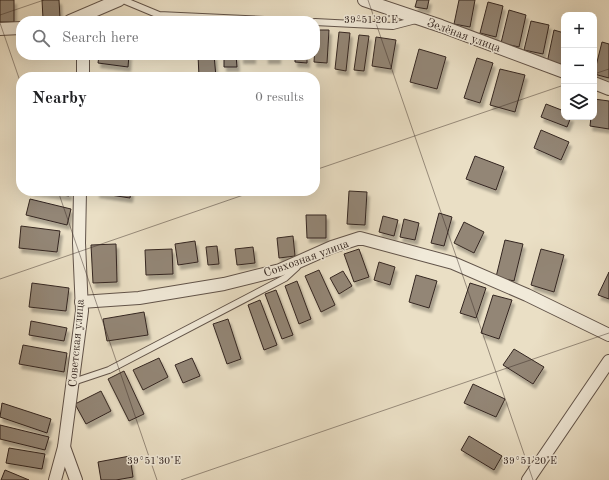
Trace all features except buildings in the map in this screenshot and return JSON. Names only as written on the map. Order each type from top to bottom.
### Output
[{"type":"street","points":[[88,16],[119,0]]},
{"type":"street","name":"Зелёная улица","points":[[364,0],[561,71]]},
{"type":"street","points":[[0,29],[16,28]]},
{"type":"street","points":[[83,60],[83,72]]},
{"type":"street","points":[[596,84],[609,89]]},
{"type":"street","name":"Советская улица","points":[[55,480],[64,447],[73,382],[81,302],[79,243],[80,196]]},
{"type":"street","name":"Совхозная улица","points":[[81,302],[139,298],[224,284],[280,270],[332,247],[360,238],[453,263],[527,295],[609,335]]},
{"type":"street","points":[[528,480],[609,361]]},
{"type":"street","name":"Советская улица","points":[[64,447],[76,480]]},
{"type":"lane","points":[[123,0],[159,15],[180,16]]},
{"type":"lane","points":[[320,22],[393,26],[420,19]]},
{"type":"lane","points":[[73,382],[109,370],[285,278],[306,259]]}]
